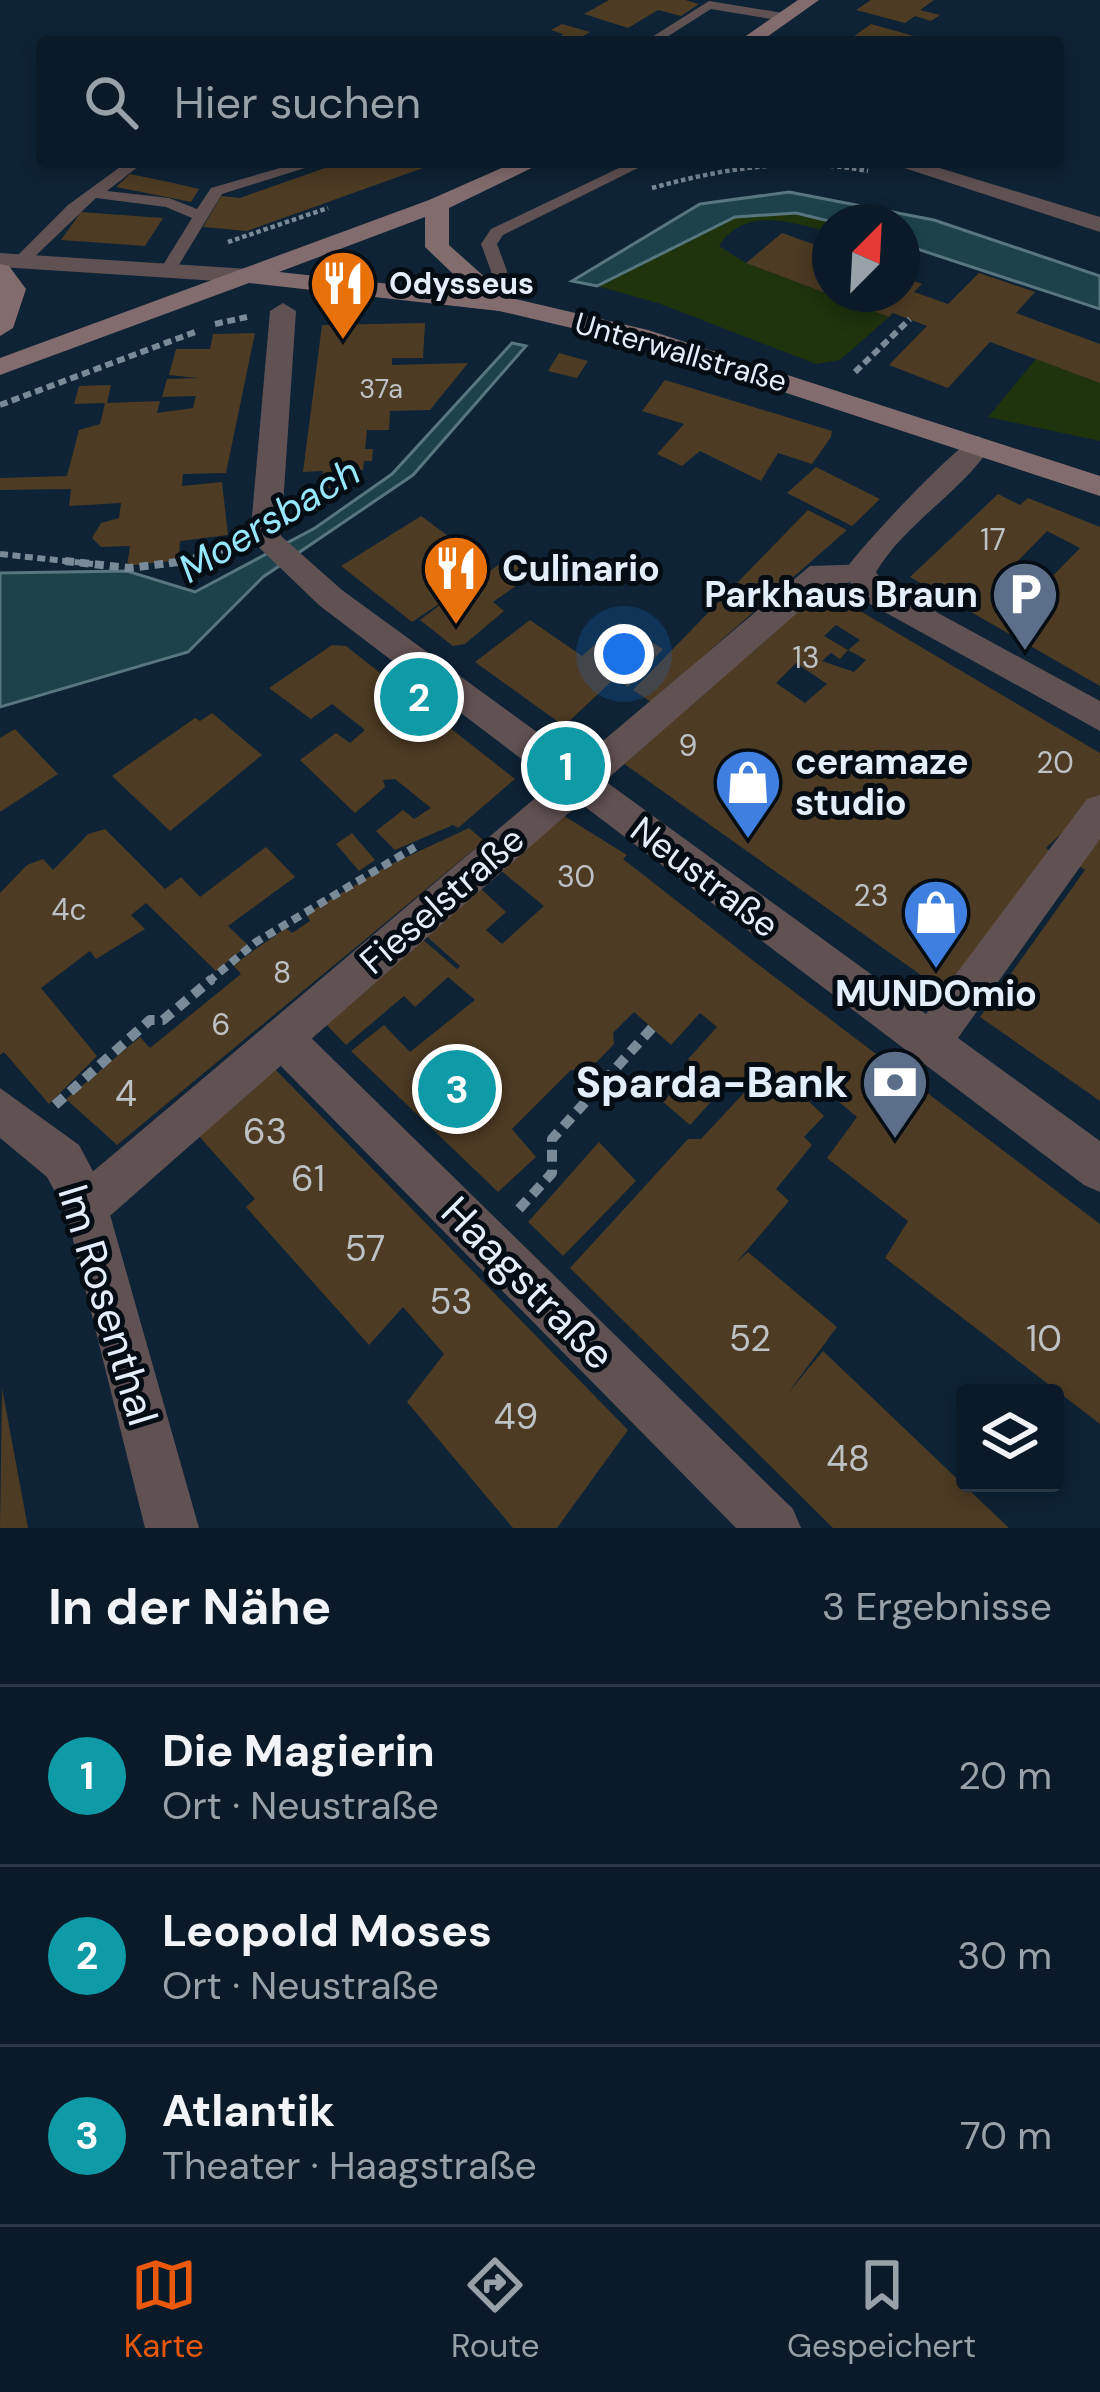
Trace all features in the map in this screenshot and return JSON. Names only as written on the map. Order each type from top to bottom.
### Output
[{"type":"main road","points":[[756,36],[797,8]]},
{"type":"main road","points":[[0,367],[437,205],[520,168]]},
{"type":"main road","points":[[437,205],[436,247],[506,304]]},
{"type":"main road","points":[[0,328],[14,289],[7,264]]},
{"type":"main road","name":"Unterwallstraße","points":[[249,276],[506,304],[583,323],[753,370],[1100,486]]},
{"type":"street","points":[[890,168],[1100,225]]},
{"type":"street","points":[[7,264],[249,276]]},
{"type":"street","points":[[265,539],[283,311]]},
{"type":"street","points":[[977,445],[964,467],[870,553],[860,572],[872,591],[1100,717]]},
{"type":"street","name":"Neustraße","points":[[265,539],[325,593],[578,784],[1100,1169]]},
{"type":"street","name":"Fieselstraße","points":[[87,1206],[821,574],[860,572]]},
{"type":"street","points":[[929,1043],[1100,810]]},
{"type":"street","name":"Haagstraße","points":[[282,1038],[773,1528]]},
{"type":"street","name":"Im Rosenthal","points":[[14,1121],[63,1161],[87,1206],[172,1528]]},
{"type":"lane","points":[[770,0],[797,8]]},
{"type":"lane","points":[[661,36],[709,5],[797,8]]},
{"type":"lane","points":[[7,264],[128,168]]},
{"type":"lane","points":[[168,271],[200,216],[227,184],[292,168]]},
{"type":"lane","points":[[506,304],[489,244],[497,232],[631,168]]},
{"type":"lane","points":[[91,194],[169,203],[200,216]]},
{"type":"path","points":[[638,193],[766,168]]},
{"type":"path","points":[[0,405],[216,323],[283,311]]},
{"type":"path","points":[[848,379],[910,319]]},
{"type":"path","points":[[0,554],[129,568],[179,563],[265,539]]},
{"type":"path","points":[[14,1121],[150,1020],[163,1020],[256,942],[415,847]]},
{"type":"path","points":[[488,1243],[552,1173],[552,1139],[652,1028]]},
{"type":"green space","points":[[796,213],[812,217],[812,228],[755,221],[719,246],[746,263],[812,288],[812,312],[876,312],[889,317],[840,360],[816,364],[658,303],[597,286],[735,217]]},
{"type":"green space","points":[[1036,359],[1100,383],[1100,441],[988,417]]},
{"type":"shaded area","points":[[789,192],[851,204],[812,204],[812,217],[796,213],[735,217],[597,286],[572,281],[700,204]]},
{"type":"shaded area","points":[[920,217],[1100,276],[1100,309],[920,250]]},
{"type":"shaded area","points":[[512,343],[526,346],[413,475],[263,577],[188,652],[0,707],[0,573],[127,571],[195,592],[315,528],[392,474]]},
{"type":"building","points":[[609,0],[699,4],[681,16],[658,10],[628,28],[584,14]]},
{"type":"building","points":[[871,0],[934,0],[920,10],[940,15],[931,21],[915,16],[905,23],[856,10]]},
{"type":"building","points":[[562,24],[590,32],[562,36],[551,30]]},
{"type":"building","points":[[871,24],[914,36],[854,36]]},
{"type":"building","points":[[325,168],[423,168],[247,231],[203,227],[221,196],[240,198]]},
{"type":"building","points":[[130,174],[199,189],[191,202],[116,187]]},
{"type":"building","points":[[81,212],[163,218],[145,246],[61,240]]},
{"type":"building","points":[[782,233],[812,244],[812,288],[746,263]]},
{"type":"building","points":[[979,273],[1035,292],[1016,313],[1100,344],[1100,383],[990,342],[948,388],[889,365],[927,326],[893,313],[889,317],[876,312],[920,312],[920,294],[948,304]]},
{"type":"building","points":[[425,323],[423,358],[392,358],[392,365],[468,363],[430,410],[390,411],[389,430],[367,430],[365,449],[373,449],[372,461],[364,461],[363,470],[351,471],[350,487],[321,488],[323,471],[303,472],[322,325]]},
{"type":"building","points":[[255,333],[226,473],[183,474],[182,486],[222,482],[228,535],[180,541],[179,560],[127,566],[130,546],[101,547],[92,538],[101,523],[119,518],[121,503],[69,506],[71,489],[0,490],[0,478],[67,476],[79,430],[100,424],[105,403],[74,404],[79,386],[111,385],[107,403],[160,401],[157,413],[193,408],[196,396],[162,397],[167,379],[198,378],[169,375],[176,349],[210,349],[213,334]]},
{"type":"building","points":[[559,353],[588,361],[577,378],[548,371]]},
{"type":"building","points":[[665,380],[832,431],[831,437],[812,464],[778,453],[761,481],[700,451],[682,466],[657,454],[684,424],[642,411]]},
{"type":"building","points":[[816,467],[880,499],[852,526],[787,493]]},
{"type":"building","points":[[998,494],[1020,505],[1028,498],[1100,527],[1100,686],[910,577]],"holes":[[[1047,531],[1080,548],[1044,585],[1011,568]]]},
{"type":"building","points":[[808,510],[847,530],[651,702],[633,690]]},
{"type":"building","points":[[421,516],[447,535],[428,547],[447,561],[437,568],[465,588],[513,555],[537,571],[493,602],[504,611],[465,644],[453,646],[420,620],[460,590],[412,622],[341,566]]},
{"type":"building","points":[[823,589],[1100,753],[1100,797],[1046,848],[1050,851],[956,1000],[623,763]],"holes":[[[836,625],[860,640],[848,650],[824,636]],[[848,650],[866,660],[854,672],[822,661],[831,653],[840,659]],[[796,663],[827,684],[805,703],[776,683]]]},
{"type":"building","points":[[530,620],[582,656],[619,623],[663,649],[628,687],[615,678],[564,726],[475,662]]},
{"type":"building","points":[[332,645],[346,646],[515,779],[458,828],[453,825],[395,850],[376,831],[403,810],[414,819],[431,808],[395,779],[383,780],[385,787],[355,813],[300,760],[336,733],[350,743],[365,730],[332,704],[311,719],[269,688]]},
{"type":"building","points":[[212,713],[262,755],[170,831],[112,776],[195,718],[200,721]]},
{"type":"building","points":[[15,729],[58,774],[0,812],[0,738]]},
{"type":"building","points":[[561,814],[627,855],[623,859],[1100,1224],[1100,1424],[1064,1396],[1064,1384],[1048,1384],[885,1258],[908,1221],[827,1158],[857,1117],[809,1077],[798,1091],[824,1116],[804,1137],[812,1145],[776,1189],[789,1201],[737,1262],[748,1252],[837,1327],[788,1393],[823,1351],[956,1478],[956,1492],[971,1492],[1009,1528],[833,1528],[570,1268],[688,1139],[701,1139],[744,1093],[731,1080],[690,1125],[663,1102],[696,1066],[688,1059],[717,1027],[700,1013],[671,1045],[634,1012],[613,1033],[614,1044],[589,1070],[571,1070],[512,1129],[536,1157],[498,1192],[351,1051],[384,1025],[410,1052],[475,1000],[448,977],[415,1007],[404,996],[346,1045],[324,1022],[421,938],[457,969],[460,966],[424,934],[478,886],[506,912],[486,930],[502,944],[544,906],[499,869]]},
{"type":"building","points":[[469,828],[484,841],[117,1145],[66,1099],[140,1037],[150,1048],[241,974],[233,965],[286,928],[292,933],[310,921],[306,914],[387,866]]},
{"type":"building","points":[[105,829],[165,889],[181,877],[200,897],[266,847],[295,877],[228,926],[248,945],[216,971],[146,903],[131,915],[145,929],[96,959],[90,951],[41,988],[97,1056],[49,1104],[4,1052],[0,1055],[0,893],[27,865],[43,859],[53,870],[88,834]]},
{"type":"building","points":[[352,833],[375,860],[359,871],[336,844]]},
{"type":"building","points":[[1100,838],[1100,1101],[980,1017],[1085,870],[1079,866]]},
{"type":"building","points":[[274,1068],[628,1430],[557,1528],[513,1528],[407,1402],[444,1354],[403,1307],[369,1345],[246,1207],[255,1199],[198,1135]]},
{"type":"building","points":[[599,1142],[636,1181],[563,1256],[528,1222]]},
{"type":"building","points":[[2,1388],[28,1528],[0,1528]]},
{"type":"place","name":"Odysseus","points":[[343,342]]},
{"type":"place","name":"Culinario","points":[[456,627]]},
{"type":"place","name":"Parkhaus Braun","points":[[1025,653]]},
{"type":"place","name":"Leopold Moses","points":[[419,697]]},
{"type":"place","name":"Die Magierin","points":[[566,766]]},
{"type":"place","name":"ceramaze studio","points":[[748,841]]},
{"type":"place","name":"MUNDOmio","points":[[936,971]]},
{"type":"place","name":"Atlantik","points":[[457,1089]]},
{"type":"place","name":"Sparda-Bank","points":[[895,1141]]},
{"type":"water label","name":"Moersbach","points":[[269,520]]}]
